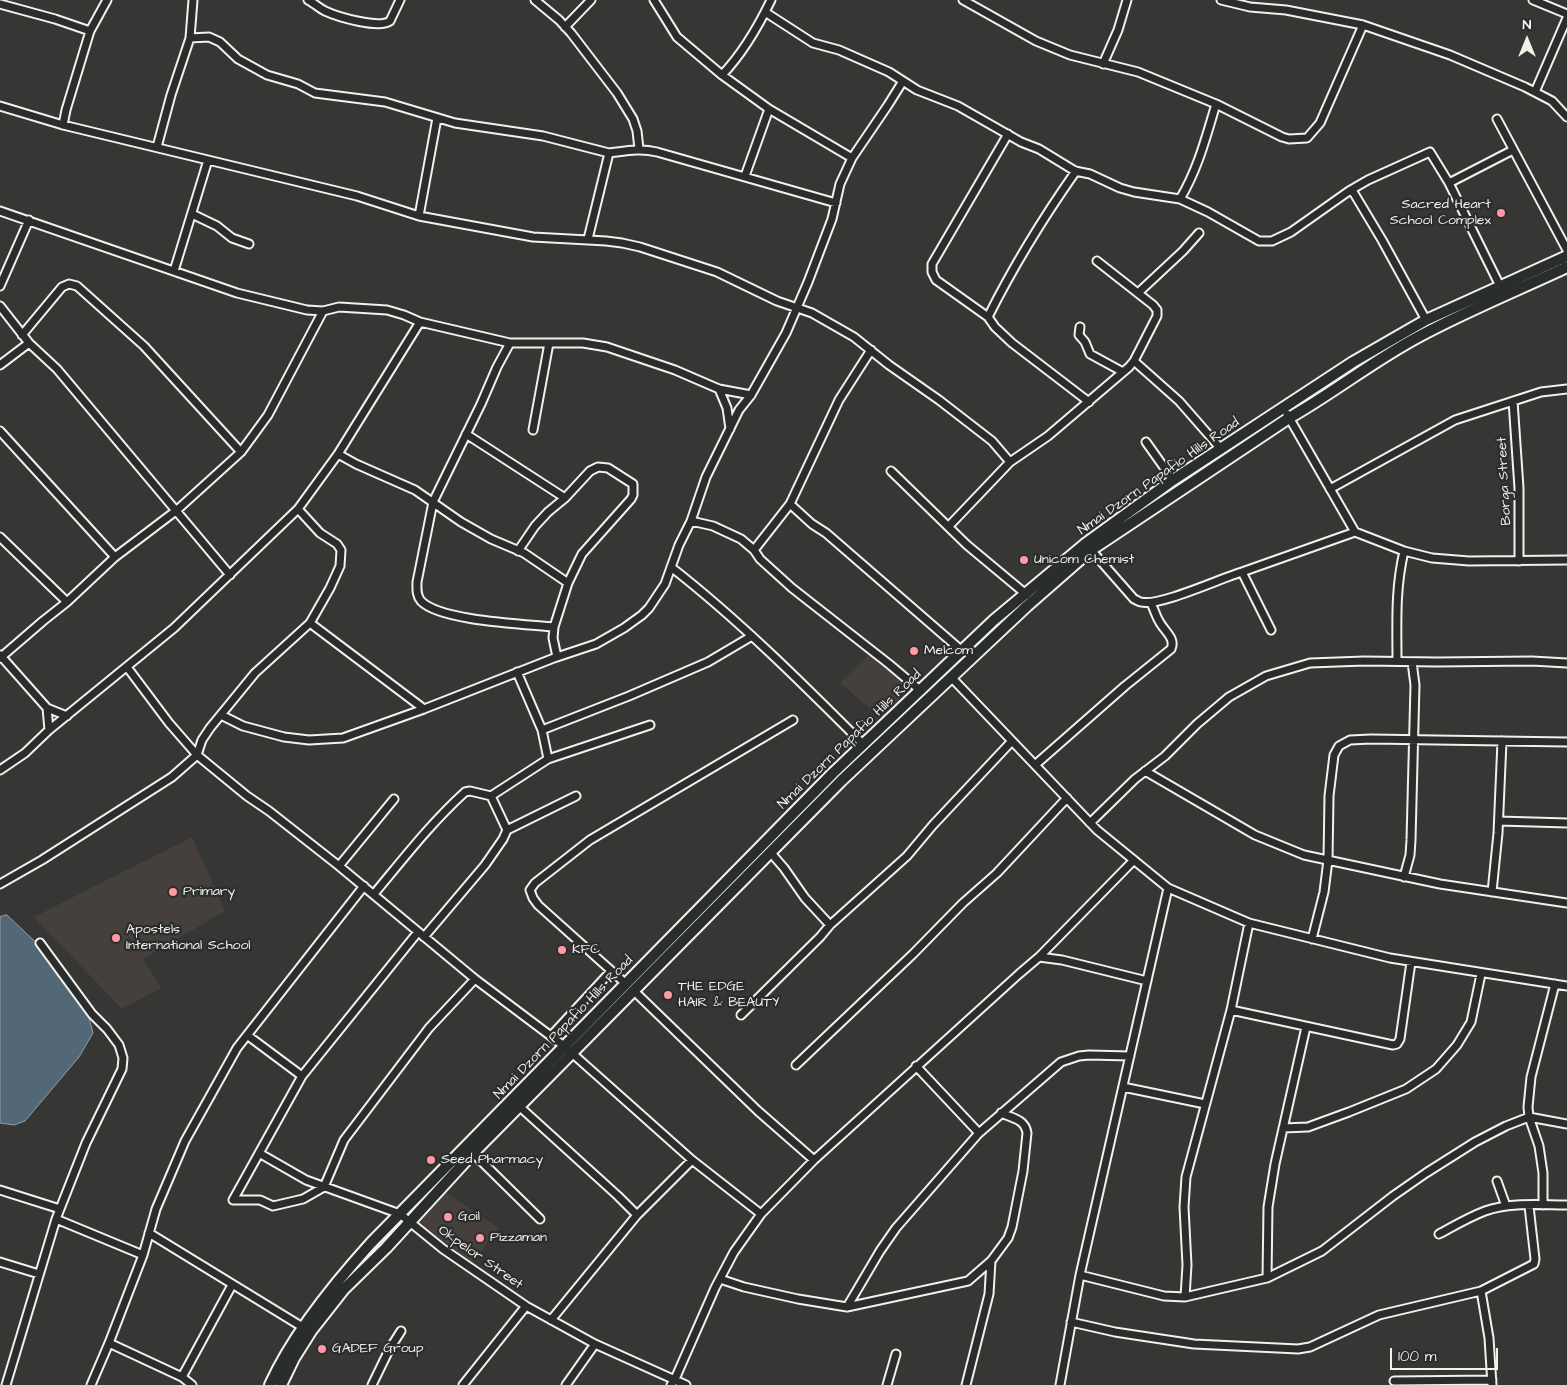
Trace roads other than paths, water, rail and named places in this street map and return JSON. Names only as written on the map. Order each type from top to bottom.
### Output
[{"type":"street","points":[[63,125],[90,31],[107,0]]},
{"type":"street","points":[[157,147],[190,38],[192,0]]},
{"type":"street","points":[[308,0],[325,11],[381,24],[390,21],[400,0]]},
{"type":"street","points":[[535,0],[565,27],[617,93],[629,112],[637,131],[639,149]]},
{"type":"street","points":[[565,27],[591,0]]},
{"type":"street","points":[[654,0],[676,37],[722,75],[769,110],[852,158]]},
{"type":"street","points":[[722,75],[736,60],[771,0]]},
{"type":"street","points":[[963,0],[1036,41],[1070,55],[1138,72],[1216,104],[1289,140],[1307,138],[1320,123],[1363,25]]},
{"type":"street","points":[[1103,64],[1118,30],[1127,0]]},
{"type":"street","points":[[1221,0],[1363,25],[1450,55],[1535,92],[1552,101],[1567,117]]},
{"type":"street","points":[[1533,0],[1567,14]]},
{"type":"street","points":[[0,4],[90,31]]},
{"type":"street","points":[[765,12],[813,43],[852,55],[889,72],[917,90],[958,106],[1076,171],[1090,174],[1120,188],[1134,192],[1180,199],[1208,212],[1259,241],[1272,241],[1291,232],[1352,190],[1388,170],[1430,152],[1449,183],[1500,286]]},
{"type":"street","points":[[1535,92],[1567,18]]},
{"type":"street","points":[[190,38],[209,37],[220,42],[238,59],[267,75],[298,84],[315,93],[385,102],[437,118],[543,136],[609,154],[639,149],[657,152],[836,203]]},
{"type":"street","points":[[220,715],[264,733],[301,740],[343,738],[596,644],[642,616],[665,584],[685,531],[691,521],[706,477],[739,410],[751,395],[786,333],[832,219],[840,184],[852,158],[903,81]]},
{"type":"street","points":[[1180,199],[1192,180],[1200,159],[1216,104]]},
{"type":"street","points":[[0,106],[63,125],[357,196],[419,216],[532,237],[606,240],[640,247],[717,272],[746,287],[812,313],[854,337],[992,441],[1010,462]]},
{"type":"street","points":[[745,176],[769,110]]},
{"type":"street","points":[[419,216],[437,118]]},
{"type":"street","points":[[1497,119],[1567,250]]},
{"type":"street","points":[[1008,134],[932,264],[932,272],[936,280],[988,317],[1012,344],[1089,402]]},
{"type":"street","points":[[1449,183],[1513,150]]},
{"type":"street","points":[[588,239],[609,154]]},
{"type":"street","points":[[174,271],[208,160]]},
{"type":"street","points":[[988,317],[1007,279],[1055,201],[1076,171]]},
{"type":"street","points":[[1352,190],[1426,320]]},
{"type":"street","points":[[0,211],[237,293],[307,310],[323,311],[339,307],[387,310],[420,322],[510,343],[583,343],[607,347],[675,370],[719,389],[751,395]]},
{"type":"street","points":[[192,214],[217,226],[239,241],[249,244]]},
{"type":"street","points":[[0,286],[29,220]]},
{"type":"street","points":[[1138,293],[1182,252],[1199,233]]},
{"type":"street","name":"Nmai Dzorn Papafio Hills Road","points":[[270,1385],[286,1353],[322,1301],[345,1272],[625,983],[833,773],[962,651],[1091,550],[1286,414],[1353,362],[1426,320],[1567,256]]},
{"type":"street","points":[[949,526],[1010,462],[1048,436],[1134,361],[1157,316],[1157,310],[1097,261]]},
{"type":"street","name":"Nmai Dzorn Papafio Hills Road","points":[[281,1385],[294,1358],[344,1289],[386,1248],[473,1153],[841,781],[951,677],[1029,597],[1103,530],[1173,480],[1221,449],[1286,414],[1315,403],[1361,371],[1418,336],[1567,267]]},
{"type":"street","points":[[22,335],[62,287],[69,284],[77,286],[144,346],[241,452]]},
{"type":"street","points":[[0,306],[28,343],[57,370],[230,575]]},
{"type":"street","points":[[67,716],[47,708],[1,657],[42,621],[68,602],[116,557],[177,510],[241,452],[268,415],[323,311]]},
{"type":"street","points":[[0,770],[25,753],[49,730],[174,628],[298,509],[338,454],[420,322]]},
{"type":"street","points":[[1080,327],[1079,335],[1085,342],[1090,354],[1123,372]]},
{"type":"street","points":[[0,365],[28,343]]},
{"type":"street","points":[[510,343],[433,502],[416,593],[420,600],[431,608],[464,618],[554,627]]},
{"type":"street","points":[[533,430],[548,343]]},
{"type":"street","points":[[754,550],[790,504],[839,400],[871,350]]},
{"type":"street","points":[[1134,361],[1179,401],[1221,449]]},
{"type":"street","points":[[1330,488],[1455,420],[1542,392],[1567,388]]},
{"type":"street","points":[[719,389],[727,408],[730,429]]},
{"type":"street","name":"Borga Street","points":[[1513,401],[1519,488],[1519,561]]},
{"type":"street","points":[[1286,414],[1355,532],[1404,551],[1432,558],[1469,561],[1567,560]]},
{"type":"street","points":[[0,430],[116,557]]},
{"type":"street","points":[[466,434],[565,498]]},
{"type":"street","points":[[1146,442],[1173,480]]},
{"type":"street","points":[[338,454],[415,490],[460,522],[491,539],[524,553],[568,583]]},
{"type":"street","points":[[518,551],[535,526],[590,471],[598,467],[608,468],[633,484],[631,499],[582,554],[568,583],[554,627],[553,638],[557,657]]},
{"type":"street","points":[[891,471],[968,545],[1029,597]]},
{"type":"street","points":[[790,504],[962,651]]},
{"type":"street","points":[[0,884],[42,860],[172,777],[197,755],[202,740],[255,673],[310,623],[340,566],[341,550],[337,544],[320,533],[298,509]]},
{"type":"street","points":[[691,521],[713,526],[741,539],[792,588],[921,691]]},
{"type":"street","points":[[1091,550],[1134,599],[1142,603],[1151,603],[1178,596],[1226,576],[1355,532]]},
{"type":"street","points":[[0,537],[68,602]]},
{"type":"street","points":[[1397,661],[1396,601],[1398,576],[1404,551]]},
{"type":"street","points":[[671,567],[780,661],[864,745]]},
{"type":"street","points":[[1242,572],[1271,630]]},
{"type":"street","points":[[1035,765],[1125,686],[1171,649],[1172,639],[1159,622],[1151,603]]},
{"type":"street","points":[[310,623],[424,709]]},
{"type":"street","points":[[542,730],[629,696],[708,662],[752,636]]},
{"type":"street","points":[[1090,823],[1145,771],[1165,756],[1197,724],[1229,697],[1266,676],[1310,663],[1364,661],[1532,661],[1567,663]]},
{"type":"street","points":[[1404,877],[1411,848],[1415,685],[1412,662]]},
{"type":"street","points":[[127,667],[169,723],[197,755],[247,796],[340,866],[475,979],[564,1046],[692,1160],[761,1214]]},
{"type":"street","points":[[517,672],[542,730],[548,759]]},
{"type":"street","points":[[951,677],[1090,823],[1168,888],[1249,923],[1312,939],[1411,962],[1567,986]]},
{"type":"street","points":[[47,708],[49,730]]},
{"type":"street","points":[[625,983],[538,905],[530,890],[535,882],[590,840],[793,720]]},
{"type":"street","points":[[374,894],[439,816],[465,792],[470,791],[491,796],[548,759],[650,725]]},
{"type":"street","points":[[1312,939],[1324,892],[1328,860],[1330,789],[1334,755],[1339,746],[1350,740],[1567,742]]},
{"type":"street","points":[[741,1015],[830,925],[907,856],[933,825],[1012,741]]},
{"type":"street","points":[[1492,892],[1499,821],[1502,741]]},
{"type":"street","points":[[1145,771],[1255,835],[1304,855],[1404,877],[1567,903]]},
{"type":"street","points":[[491,796],[507,830]]},
{"type":"street","points":[[475,979],[429,1028],[344,1140],[324,1187],[303,1198],[273,1206],[260,1200],[232,1200],[302,1076],[421,934],[484,865],[503,839],[507,830],[576,796]]},
{"type":"street","points":[[796,1066],[913,954],[963,903],[997,873],[1067,798]]},
{"type":"street","points":[[340,866],[394,799]]},
{"type":"street","points":[[1499,821],[1567,823]]},
{"type":"street","points":[[771,853],[805,898],[830,925]]},
{"type":"street","points":[[673,1382],[734,1252],[761,1214],[814,1160],[1039,957],[1134,860]]},
{"type":"street","points":[[91,1385],[143,1255],[156,1209],[185,1141],[237,1048],[364,886]]},
{"type":"street","points":[[1060,1385],[1080,1275],[1168,888]]},
{"type":"street","points":[[1185,1297],[1187,1265],[1184,1207],[1186,1177],[1231,1010],[1249,923]]},
{"type":"street","points":[[7,1385],[56,1219],[86,1143],[122,1069],[123,1058],[119,1045],[92,1014],[40,943]]},
{"type":"street","points":[[1039,957],[1062,960],[1147,981]]},
{"type":"street","points":[[1231,1010],[1393,1045],[1397,1044],[1400,1039],[1411,962]]},
{"type":"street","points":[[551,1036],[611,971]]},
{"type":"street","points":[[1283,1128],[1308,1127],[1349,1112],[1406,1089],[1436,1069],[1457,1045],[1471,1022],[1481,974]]},
{"type":"street","points":[[1543,1205],[1543,1173],[1539,1146],[1529,1117],[1528,1100],[1531,1077],[1555,984]]},
{"type":"street","points":[[634,991],[758,1111],[814,1160]]},
{"type":"street","points":[[1267,1278],[1268,1207],[1283,1128],[1306,1027]]},
{"type":"street","points":[[247,1035],[302,1076]]},
{"type":"street","points":[[847,1307],[896,1228],[979,1133],[1001,1113],[1061,1062],[1089,1054],[1130,1056]]},
{"type":"street","points":[[916,1066],[979,1133]]},
{"type":"street","points":[[1123,1087],[1205,1104]]},
{"type":"street","points":[[520,1107],[618,1196],[637,1216]]},
{"type":"street","points":[[720,1279],[744,1287],[798,1299],[847,1307],[968,1282],[991,1261],[1008,1238],[1012,1228],[1023,1172],[1028,1133],[1026,1126],[1021,1121],[1001,1113]]},
{"type":"street","points":[[1080,1275],[1164,1296],[1185,1297],[1267,1278],[1322,1251],[1393,1196],[1475,1142],[1529,1117],[1567,1124]]},
{"type":"street","points":[[473,1153],[540,1219]]},
{"type":"street","name":"Okpelor Street","points":[[259,1154],[306,1180],[400,1214],[443,1249],[526,1306],[595,1344],[673,1382],[686,1385]]},
{"type":"street","points":[[551,1320],[637,1216],[692,1160]]},
{"type":"street","points":[[1497,1180],[1506,1206]]},
{"type":"street","points":[[0,1190],[60,1210]]},
{"type":"street","points":[[1439,1234],[1469,1218],[1506,1206],[1567,1204]]},
{"type":"street","points":[[1071,1322],[1115,1332],[1194,1344],[1298,1349],[1310,1347],[1379,1315],[1481,1291],[1534,1264],[1529,1206]]},
{"type":"street","points":[[56,1219],[143,1255]]},
{"type":"street","points":[[149,1233],[304,1328]]},
{"type":"street","points":[[966,1385],[989,1294],[991,1261]]},
{"type":"street","points":[[0,1262],[39,1274]]},
{"type":"street","points":[[182,1377],[232,1285]]},
{"type":"street","points":[[1394,1381],[1492,1383],[1489,1338],[1481,1291]]},
{"type":"street","points":[[463,1385],[526,1306]]},
{"type":"street","points":[[372,1385],[388,1350],[401,1331]]},
{"type":"street","points":[[109,1343],[182,1377],[192,1385]]},
{"type":"street","points":[[566,1385],[595,1344]]},
{"type":"street","points":[[887,1385],[896,1354]]},
{"type":"water","points":[[7,915],[44,950],[81,999],[88,1014],[93,1033],[79,1057],[25,1121],[14,1125],[0,1123],[0,917]]},
{"type":"place","name":"Sacred Heart School Complex","points":[[1501,213]]},
{"type":"place","name":"Unicom Chemist","points":[[1024,560]]},
{"type":"place","name":"Melcom","points":[[914,651]]},
{"type":"place","name":"Primary","points":[[173,892]]},
{"type":"place","name":"Apostels International School","points":[[116,938]]},
{"type":"place","name":"KFC","points":[[562,950]]},
{"type":"place","name":"THE EDGE HAIR & BEAUTY","points":[[668,995]]},
{"type":"place","name":"Seed Pharmacy","points":[[431,1160]]},
{"type":"place","name":"Goil","points":[[448,1217]]},
{"type":"place","name":"Pizzaman","points":[[480,1238]]},
{"type":"place","name":"GADEF Group","points":[[322,1349]]}]
